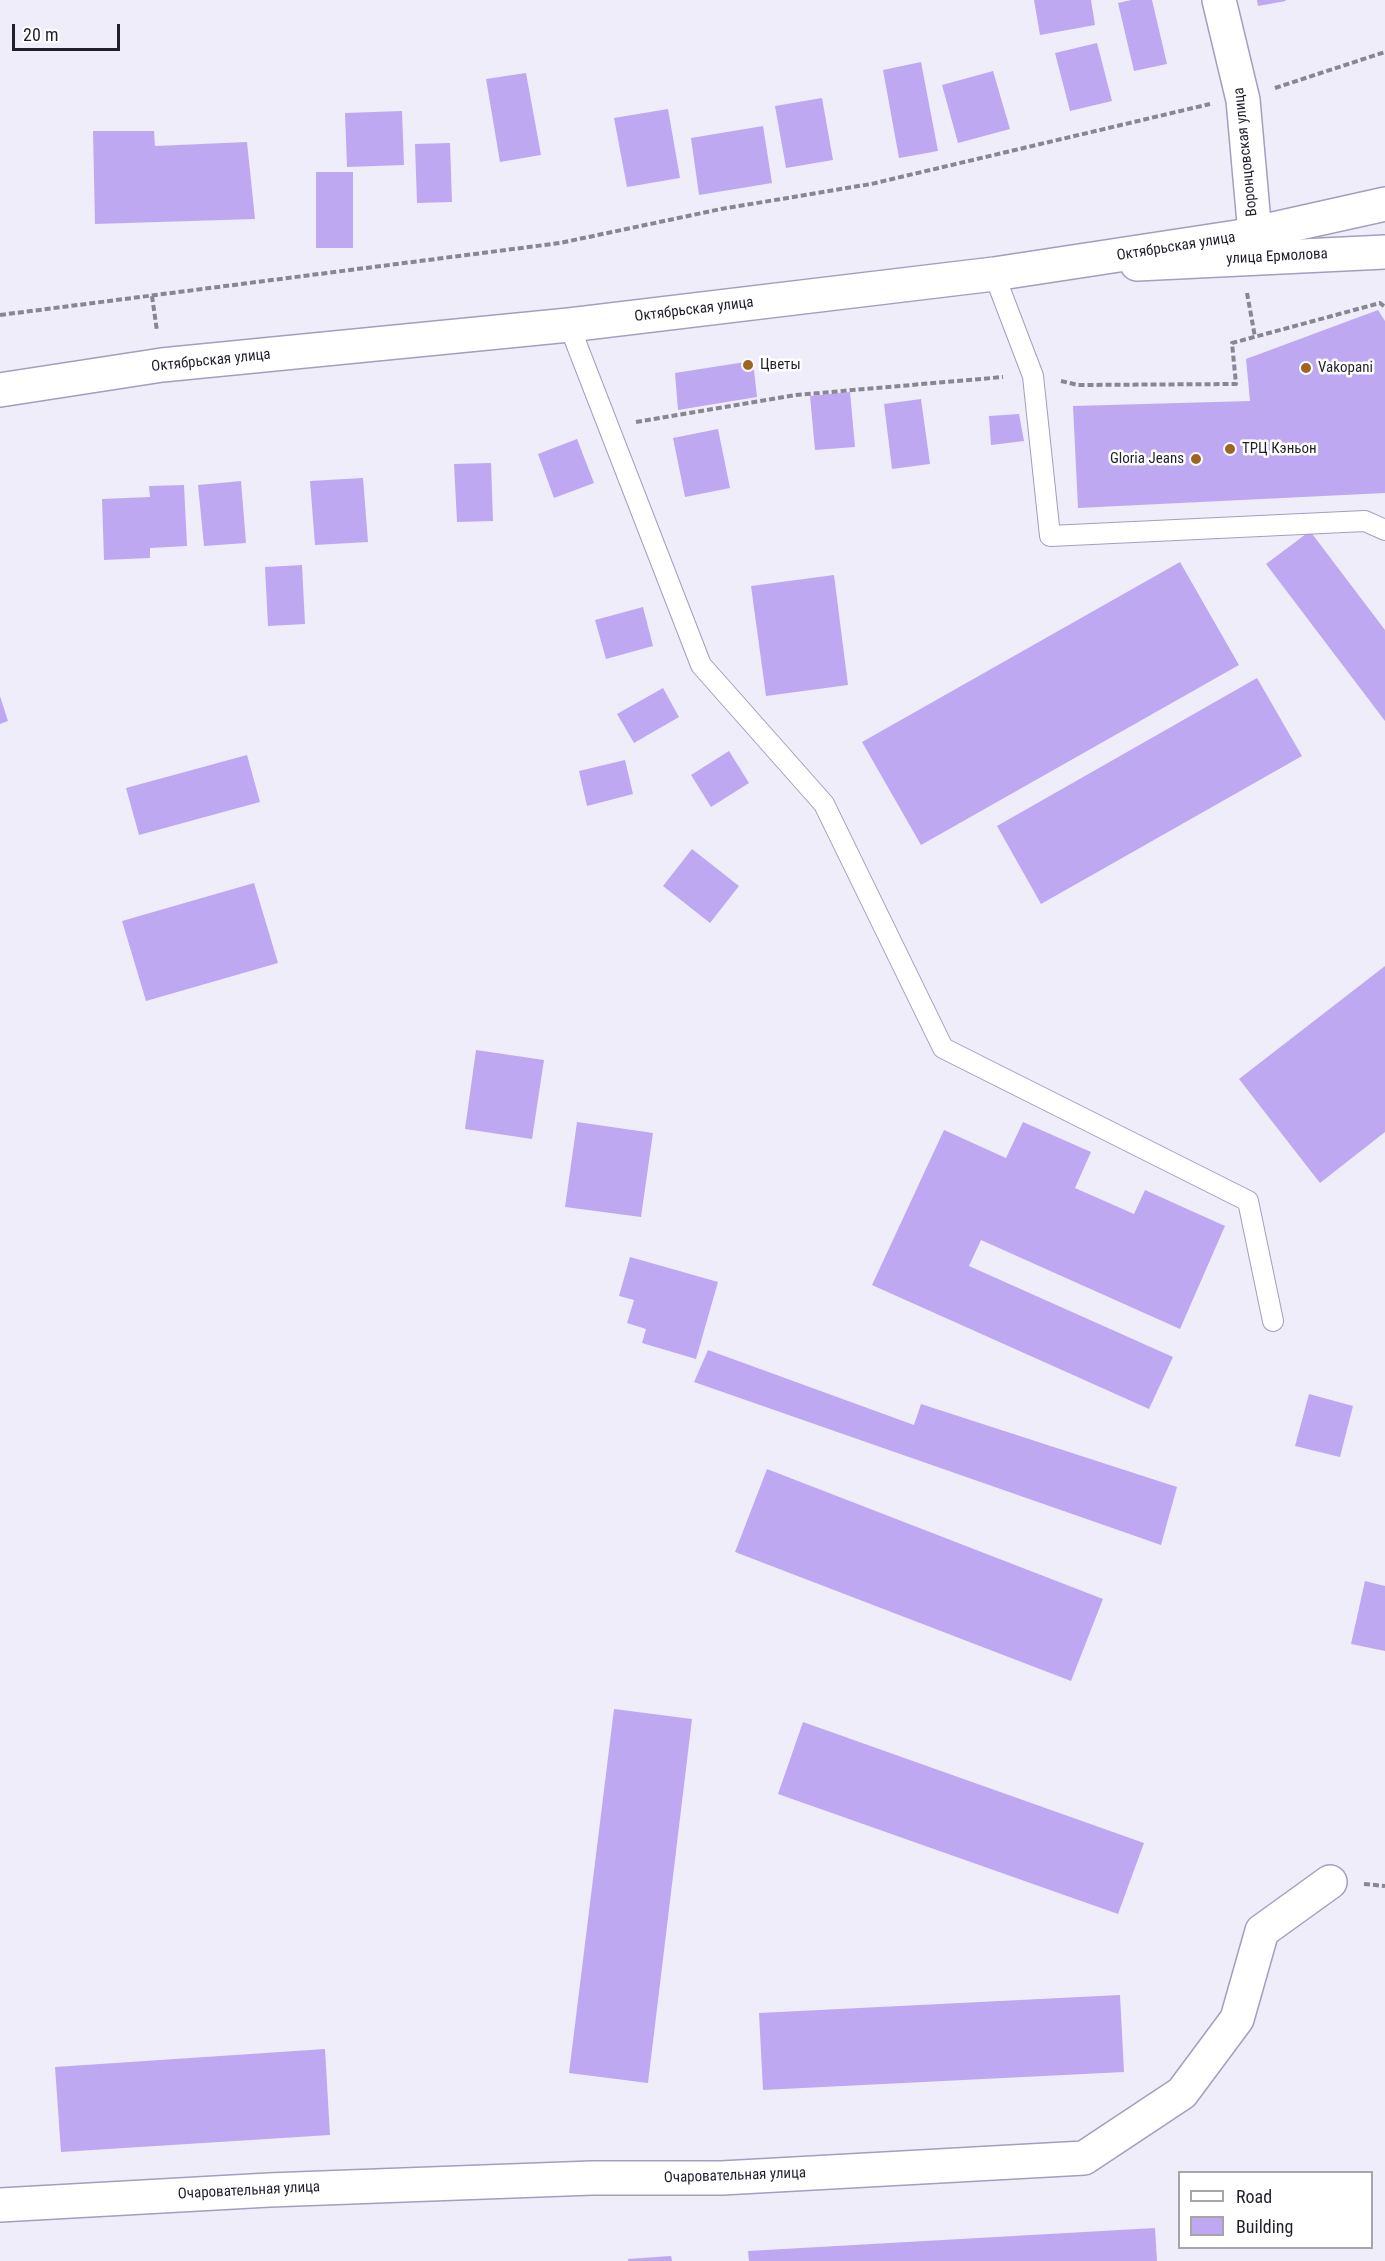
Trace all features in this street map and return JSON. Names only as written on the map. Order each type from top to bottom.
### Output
[{"type":"street","name":"Воронцовская улица","points":[[1219,0],[1243,100],[1255,234]]},
{"type":"street","name":"Октябрьская улица","points":[[0,390],[162,365],[569,325],[1009,272],[1255,234],[1385,204]]},
{"type":"street","name":"улица Ермолова","points":[[1009,272],[1385,252]]},
{"type":"street","name":"Очаровательная улица","points":[[0,2205],[269,2190],[592,2178],[722,2178],[1084,2158],[1182,2093],[1237,2019],[1262,1930],[1330,1882]]},
{"type":"lane","points":[[1009,272],[1033,376],[1050,536],[1365,520],[1385,530]]},
{"type":"lane","points":[[569,325],[701,666],[824,804],[943,1048],[1248,1201],[1273,1322]]},
{"type":"path","points":[[0,315],[560,243],[721,208],[871,184],[1211,104],[1243,100],[1385,52]]},
{"type":"building","points":[[1034,0],[1091,0],[1095,25],[1040,35]]},
{"type":"building","points":[[1131,0],[1152,0],[1167,64],[1134,71],[1118,3]]},
{"type":"building","points":[[1257,0],[1285,0],[1286,1],[1258,6]]},
{"type":"building","points":[[1097,43],[1112,101],[1070,111],[1055,53]]},
{"type":"building","points":[[921,62],[938,151],[899,158],[883,70]]},
{"type":"building","points":[[993,71],[1010,129],[958,143],[942,85]]},
{"type":"building","points":[[526,73],[541,155],[500,162],[486,79]]},
{"type":"building","points":[[822,98],[833,160],[786,168],[775,106]]},
{"type":"building","points":[[668,109],[680,178],[627,187],[614,118]]},
{"type":"building","points":[[402,111],[404,165],[347,167],[345,113]]},
{"type":"building","points":[[763,126],[772,183],[699,195],[691,138]]},
{"type":"building","points":[[93,131],[154,131],[155,146],[247,142],[255,219],[95,224]]},
{"type":"building","points":[[450,143],[452,202],[417,203],[415,144]]},
{"type":"building","points":[[316,172],[353,172],[353,248],[316,248]]},
{"type":"building","name":"ТРЦ Кэньон","points":[[1378,310],[1385,321],[1385,493],[1078,508],[1073,406],[1250,401],[1246,359]]},
{"type":"building","points":[[745,362],[754,370],[757,397],[678,410],[675,373]]},
{"type":"building","points":[[850,392],[855,447],[815,450],[810,396]]},
{"type":"building","points":[[921,399],[930,464],[892,469],[884,404]]},
{"type":"building","points":[[1019,414],[1024,441],[991,445],[989,416]]},
{"type":"building","points":[[718,429],[730,488],[685,497],[673,438]]},
{"type":"building","points":[[577,439],[594,483],[554,498],[538,454]]},
{"type":"building","points":[[491,463],[493,521],[457,522],[454,464]]},
{"type":"building","points":[[363,478],[368,542],[315,545],[310,481]]},
{"type":"building","points":[[241,481],[246,543],[204,546],[198,485]]},
{"type":"building","points":[[184,485],[187,546],[150,548],[150,558],[104,560],[102,499],[150,497],[149,486]]},
{"type":"building","points":[[1310,531],[1385,630],[1385,721],[1266,564]]},
{"type":"building","points":[[1180,562],[1239,665],[921,845],[862,742]]},
{"type":"building","points":[[302,565],[305,624],[268,626],[265,567]]},
{"type":"building","points":[[834,575],[848,685],[766,696],[751,586]]},
{"type":"building","points":[[643,607],[653,646],[606,659],[595,620]]},
{"type":"building","points":[[1257,678],[1302,756],[1041,904],[997,826]]},
{"type":"building","points":[[663,688],[679,717],[634,743],[617,714]]},
{"type":"building","points":[[0,696],[8,721],[0,724]]},
{"type":"building","points":[[729,751],[749,783],[711,807],[691,775]]},
{"type":"building","points":[[247,755],[260,802],[139,835],[126,788]]},
{"type":"building","points":[[625,760],[633,794],[587,806],[579,771]]},
{"type":"building","points":[[692,849],[739,886],[710,923],[663,886]]},
{"type":"building","points":[[254,883],[278,963],[146,1001],[122,921]]},
{"type":"building","points":[[1385,966],[1385,1132],[1320,1183],[1239,1079]]},
{"type":"building","points":[[476,1050],[544,1060],[532,1139],[465,1129]]},
{"type":"building","points":[[577,1122],[653,1133],[641,1217],[565,1207]]},
{"type":"building","points":[[1023,1122],[1091,1152],[1075,1188],[1134,1214],[1145,1190],[1225,1226],[1180,1329],[981,1240],[969,1266],[1173,1357],[1149,1409],[872,1285],[944,1130],[1006,1158]]},
{"type":"building","points":[[630,1257],[718,1282],[696,1359],[642,1343],[646,1329],[627,1323],[634,1300],[619,1296]]},
{"type":"building","points":[[708,1350],[914,1425],[921,1404],[1177,1487],[1161,1545],[694,1382]]},
{"type":"building","points":[[1309,1394],[1353,1406],[1340,1457],[1295,1446]]},
{"type":"building","points":[[767,1469],[1103,1599],[1071,1681],[735,1552]]},
{"type":"building","points":[[1365,1581],[1385,1586],[1385,1651],[1351,1644]]},
{"type":"building","points":[[614,1709],[692,1719],[648,2083],[569,2073]]},
{"type":"building","points":[[803,1722],[1144,1843],[1118,1914],[778,1794]]},
{"type":"building","points":[[1120,1995],[1124,2072],[763,2090],[759,2013]]},
{"type":"building","points":[[325,2049],[330,2135],[61,2152],[55,2067]]},
{"type":"building","points":[[1155,2228],[1157,2261],[749,2261],[748,2251]]},
{"type":"building","points":[[671,2256],[672,2261],[628,2261],[628,2259]]},
{"type":"place","name":"Цветы","points":[[748,365]]},
{"type":"place","name":"Vakopani","points":[[1306,368]]},
{"type":"place","name":"ТРЦ Кэньон","points":[[1230,449]]},
{"type":"place","name":"Gloria Jeans","points":[[1196,459]]}]
